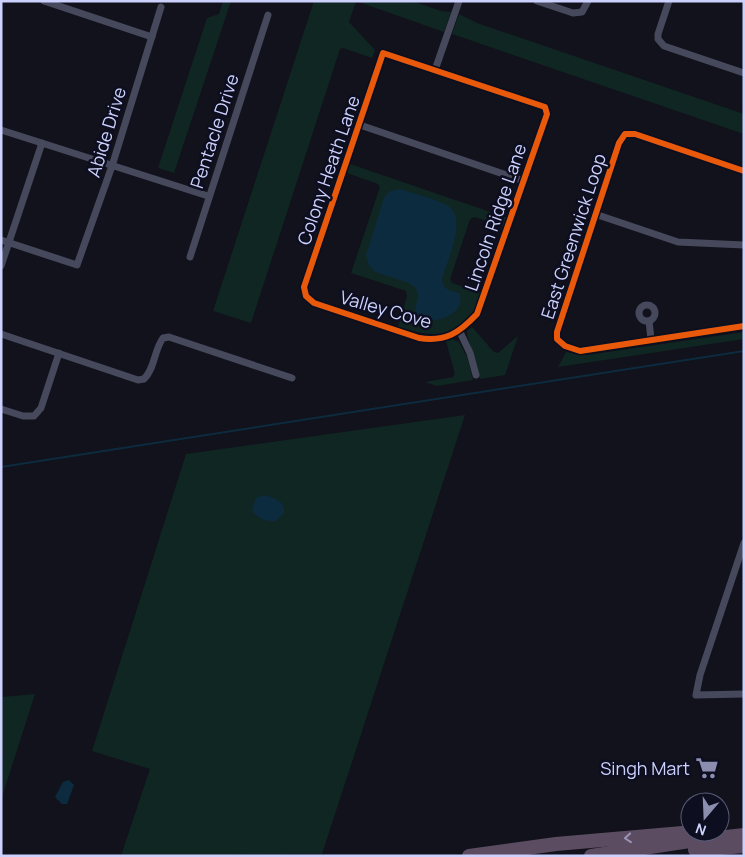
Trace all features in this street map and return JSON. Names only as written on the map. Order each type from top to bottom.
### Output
[{"type":"highway","points":[[730,833],[743,836]]},
{"type":"highway","points":[[728,856],[729,839],[734,834],[743,836]]},
{"type":"highway","points":[[730,837],[743,836]]},
{"type":"highway","points":[[469,856],[556,844],[680,841]]},
{"type":"highway","points":[[591,856],[685,842]]},
{"type":"highway","points":[[622,856],[687,842]]},
{"type":"street","points":[[44,1],[152,37]]},
{"type":"street","points":[[435,70],[459,1]]},
{"type":"street","points":[[537,1],[573,13],[582,12],[588,1]]},
{"type":"street","points":[[669,1],[658,39],[664,46],[744,73]]},
{"type":"street","name":"Abide Drive","points":[[9,243],[77,265],[112,166],[161,7]]},
{"type":"street","name":"Pentacle Drive","points":[[190,257],[208,196],[268,15]]},
{"type":"street","name":"Colony Heath Lane","points":[[306,296],[304,287],[383,53],[435,70]]},
{"type":"street","name":"Lincoln Ridge Lane","points":[[435,70],[545,107],[547,114],[477,314],[460,332]]},
{"type":"street","points":[[360,125],[524,182]]},
{"type":"street","points":[[1,130],[208,196]]},
{"type":"street","name":"East Greenwick Loop","points":[[651,339],[580,350],[565,346],[557,339],[557,332],[619,143],[625,134],[635,134],[744,171]]},
{"type":"street","points":[[1,266],[42,143]]},
{"type":"street","points":[[595,214],[678,242],[744,246]]},
{"type":"street","points":[[1,240],[9,243]]},
{"type":"street","name":"Valley Cove","points":[[306,296],[314,303],[419,338],[432,340],[460,332]]},
{"type":"street","points":[[649,321],[651,339],[744,326]]},
{"type":"street","points":[[460,332],[470,354],[476,375]]},
{"type":"street","points":[[1,334],[138,380],[144,379],[149,375],[159,343],[163,338],[169,337],[292,378]]},
{"type":"street","points":[[1,409],[23,416],[34,416],[41,408],[58,354]]},
{"type":"street","points":[[744,543],[700,675],[696,695],[744,694]]},
{"type":"green space","points":[[223,1],[231,1],[174,173],[158,168],[207,18],[219,14]]},
{"type":"green space","points":[[314,1],[356,1],[349,22],[375,50],[372,58],[343,48],[340,49],[251,323],[213,311]]},
{"type":"green space","points":[[356,1],[412,1],[441,11],[451,12],[444,32]]},
{"type":"green space","points":[[459,14],[477,23],[744,114],[744,134],[452,34]]},
{"type":"green space","points":[[350,164],[508,218],[505,227],[475,217],[470,219],[450,279],[452,283],[482,293],[468,319],[459,327],[449,332],[426,334],[398,327],[407,296],[406,291],[351,273],[380,187],[378,184],[347,173]]},
{"type":"green space","points":[[472,327],[494,352],[498,353],[518,336],[505,375],[480,379],[467,334],[467,331]]},
{"type":"green space","points":[[744,332],[744,339],[558,367],[566,352],[587,355]]},
{"type":"green space","points":[[452,339],[459,342],[467,357],[473,380],[437,386],[425,382],[453,377],[455,374],[446,341]]},
{"type":"green space","points":[[465,415],[322,854],[121,856],[150,769],[92,751],[186,454]]},
{"type":"green space","points":[[35,694],[1,800],[1,697]]},
{"type":"water","points":[[400,189],[437,201],[448,206],[454,212],[456,230],[442,279],[445,287],[459,293],[461,301],[453,313],[437,320],[429,321],[414,316],[418,295],[416,288],[409,283],[375,272],[369,265],[366,255],[384,198],[390,191]]},
{"type":"water","points":[[265,495],[276,499],[283,506],[284,513],[276,521],[262,519],[252,510],[256,498]]},
{"type":"water","points":[[69,780],[74,785],[67,804],[62,804],[55,797],[63,782]]},
{"type":"waterway","points":[[1,467],[744,351]]},
{"type":"cycle path","points":[[383,53],[545,107],[547,114],[477,314],[458,331],[437,339],[419,338],[314,303],[306,296],[304,287],[383,53]]},
{"type":"cycle path","points":[[744,171],[635,134],[625,134],[619,143],[557,332],[557,339],[565,346],[580,351],[744,326]]},
{"type":"place","name":"Singh Mart","points":[[707,768]]}]
